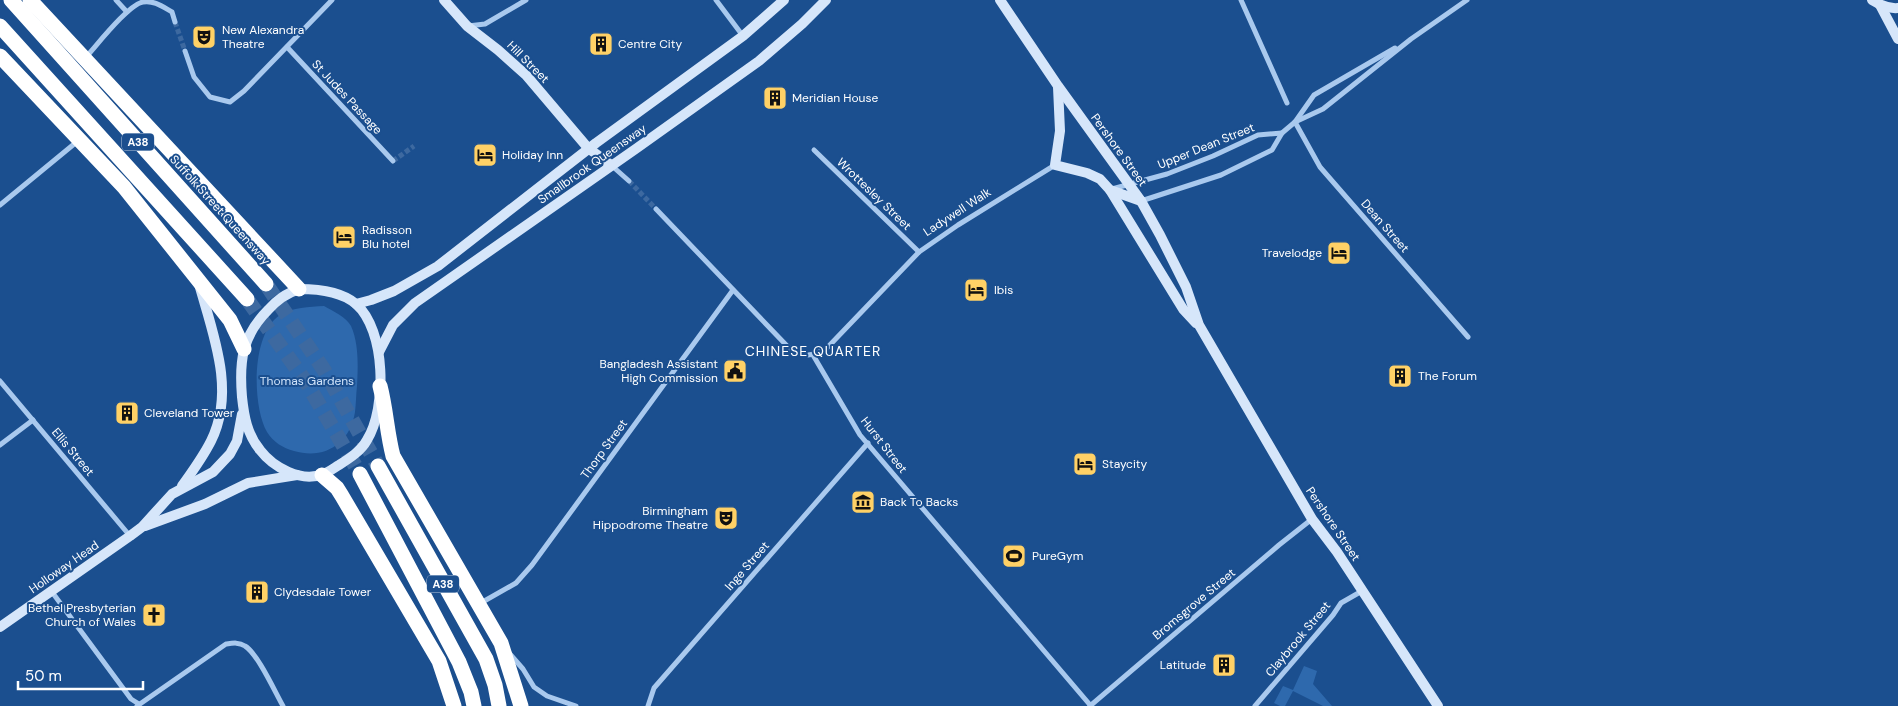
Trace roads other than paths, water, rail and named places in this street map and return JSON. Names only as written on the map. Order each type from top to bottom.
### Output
[{"type":"highway","name":"Suffolk Street Queensway","points":[[11,0],[266,284]]},
{"type":"highway","points":[[30,0],[298,289]]},
{"type":"highway","name":"A38","points":[[0,26],[247,299]]},
{"type":"highway","points":[[0,56],[124,187],[230,320],[244,348]]},
{"type":"highway","points":[[380,386],[385,405],[387,436],[393,456],[501,643],[521,706]]},
{"type":"highway","name":"A38","points":[[378,466],[486,659],[495,685],[499,706]]},
{"type":"highway","name":"A38","points":[[360,474],[459,662],[471,692],[474,706]]},
{"type":"highway","points":[[322,475],[337,488],[421,629],[439,661],[454,706]]},
{"type":"street","points":[[116,0],[127,12]]},
{"type":"street","points":[[185,51],[194,77],[210,97],[230,102],[244,91],[332,0]]},
{"type":"street","name":"Hill Street","points":[[444,0],[467,26],[526,75],[588,148],[611,165]]},
{"type":"street","points":[[467,26],[485,24],[526,0]]},
{"type":"street","points":[[716,0],[743,36]]},
{"type":"street","name":"Smallbrook Queensway","points":[[356,304],[394,291],[438,266],[588,148],[743,36],[784,0]]},
{"type":"street","name":"Smallbrook Queensway","points":[[379,352],[393,325],[415,303],[759,60],[802,24],[826,0]]},
{"type":"street","name":"Pershore Street","points":[[1000,0],[1058,86],[1130,183],[1160,235],[1186,287],[1199,326],[1312,519],[1337,552],[1438,706]]},
{"type":"street","points":[[1241,0],[1287,103]]},
{"type":"street","points":[[1294,122],[1323,109],[1411,39],[1467,0]]},
{"type":"street","points":[[84,60],[127,12],[142,2],[156,1],[172,12],[175,22]]},
{"type":"street","points":[[1876,3],[1892,9],[1898,8]]},
{"type":"street","points":[[1876,3],[1898,39]]},
{"type":"street","points":[[1058,86],[1060,131],[1055,165],[1087,173],[1100,179],[1110,190],[1141,201],[1177,191],[1230,171],[1272,150],[1282,133],[1294,122],[1314,95],[1411,39]]},
{"type":"street","name":"St Judes Passage","points":[[287,47],[393,161]]},
{"type":"street","name":"Dean Street","points":[[1294,122],[1320,167],[1468,337]]},
{"type":"street","name":"Upper Dean Street","points":[[1110,190],[1167,174],[1213,156],[1258,135],[1282,133]]},
{"type":"street","points":[[0,205],[80,140]]},
{"type":"street","name":"Wrottesley Street","points":[[814,150],[919,252]]},
{"type":"street","points":[[611,165],[629,181]]},
{"type":"street","name":"Ladywell Walk","points":[[813,355],[826,349],[888,282],[919,252],[958,225],[1055,165]]},
{"type":"street","name":"Pershore Street","points":[[1110,190],[1183,309],[1199,326]]},
{"type":"street","points":[[656,209],[789,348],[801,355],[813,355]]},
{"type":"street","points":[[182,487],[212,440],[223,400],[221,367],[198,282]]},
{"type":"street","points":[[298,289],[320,289],[356,304],[367,317],[374,331],[379,352],[380,386],[374,420],[367,441],[360,450],[322,475],[297,475],[279,466],[261,452],[246,424],[244,409],[241,371],[244,348],[252,328],[279,298],[298,289]]},
{"type":"street","name":"Thorp Street","points":[[478,604],[516,583],[532,565],[733,290]]},
{"type":"street","name":"Hurst Street","points":[[813,355],[860,435],[1090,706]]},
{"type":"street","name":"Ellis Street","points":[[0,381],[130,536]]},
{"type":"street","name":"Holloway Head","points":[[1,625],[52,592],[142,527],[172,494],[212,472],[230,454],[236,441],[244,409]]},
{"type":"street","points":[[0,445],[33,420]]},
{"type":"street","name":"Inge Street","points":[[648,706],[654,688],[868,443]]},
{"type":"street","name":"Holloway Head","points":[[142,527],[205,504],[248,483],[297,475]]},
{"type":"street","name":"Bromsgrove Street","points":[[1090,706],[1312,519]]},
{"type":"street","name":"Claybrook Street","points":[[1255,706],[1333,615],[1341,603],[1362,591]]},
{"type":"street","points":[[52,592],[131,699],[138,705],[226,644],[236,642],[246,646],[262,668],[282,705]]},
{"type":"street","points":[[501,643],[523,669],[534,687],[547,696],[576,706]]},
{"type":"tunnel","points":[[175,22],[185,51]]},
{"type":"tunnel","points":[[393,161],[414,146]]},
{"type":"tunnel","points":[[629,181],[656,209]]},
{"type":"tunnel","points":[[266,284],[324,370],[378,466]]},
{"type":"tunnel","points":[[247,299],[306,382],[360,474]]},
{"type":"place","name":"New Alexandra Theatre","points":[[204,37]]},
{"type":"place","name":"Centre City","points":[[601,44]]},
{"type":"place","name":"Meridian House","points":[[775,98]]},
{"type":"place","name":"Holiday Inn","points":[[485,155]]},
{"type":"place","name":"Radisson Blu hotel","points":[[344,237]]},
{"type":"place","name":"Travelodge","points":[[1339,253]]},
{"type":"place","name":"Ibis","points":[[976,290]]},
{"type":"place","name":"Bangladesh Assistant High Commission","points":[[735,371]]},
{"type":"place","name":"The Forum","points":[[1400,376]]},
{"type":"place","name":"Cleveland Tower","points":[[127,413]]},
{"type":"place","name":"Staycity","points":[[1085,464]]},
{"type":"place","name":"Back To Backs","points":[[863,502]]},
{"type":"place","name":"Birmingham Hippodrome Theatre","points":[[726,518]]},
{"type":"place","name":"PureGym","points":[[1014,556]]},
{"type":"place","name":"Clydesdale Tower","points":[[257,592]]},
{"type":"place","name":"Bethel Presbyterian Church of Wales","points":[[154,615]]},
{"type":"place","name":"Latitude","points":[[1224,665]]},
{"type":"district","name":"CHINESE QUARTER","points":[[813,351]]},
{"type":"park label","name":"Thomas Gardens","points":[[307,381]]}]
